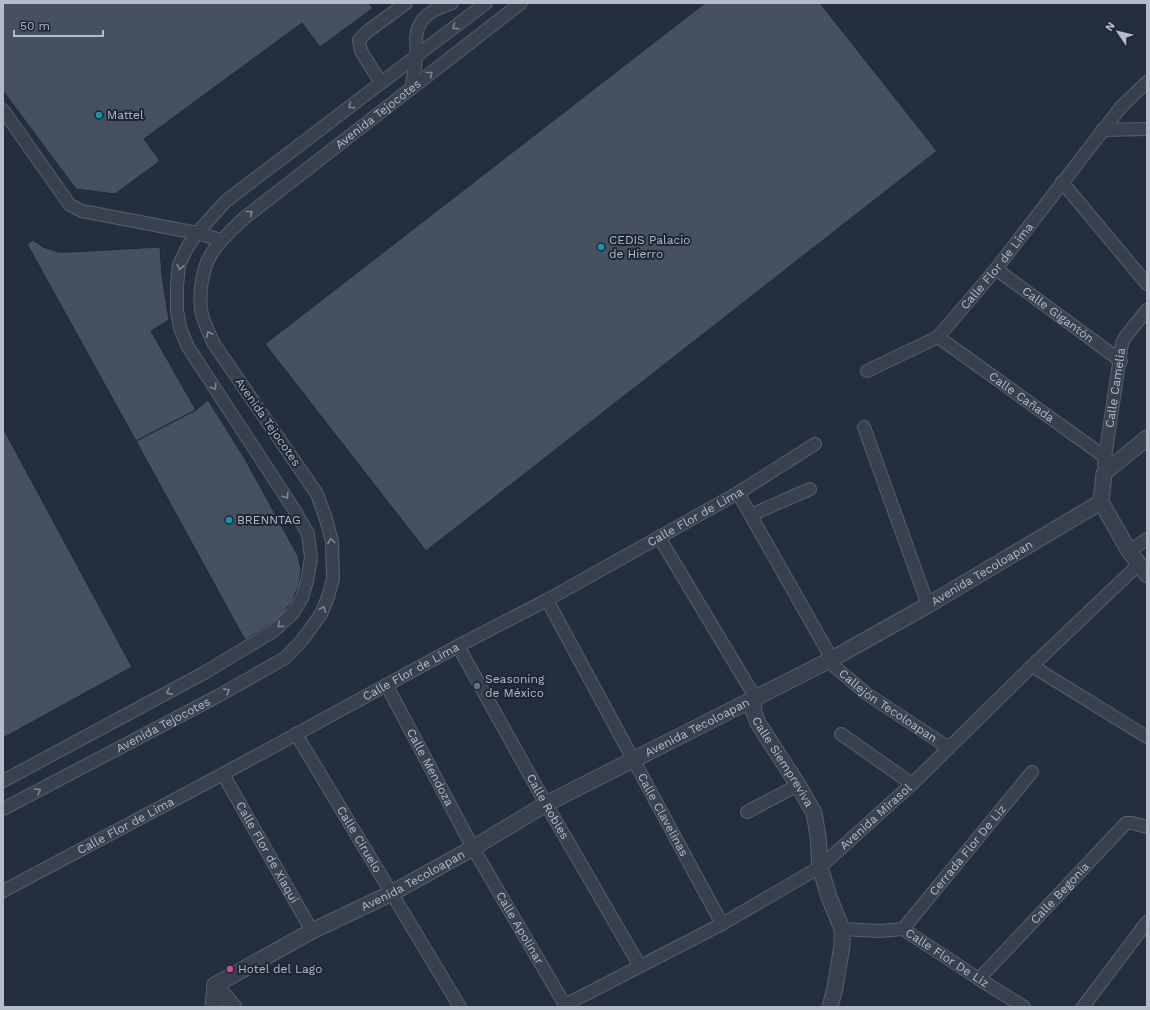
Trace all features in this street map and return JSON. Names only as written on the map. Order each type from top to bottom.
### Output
[{"type":"street","points":[[381,83],[361,51],[359,40],[368,31],[406,3]]},
{"type":"street","points":[[411,89],[416,56],[416,36],[420,23],[426,15],[433,10],[452,3]]},
{"type":"street","name":"Avenida Tejocotes","points":[[3,781],[204,672],[272,632],[293,612],[302,598],[311,558],[308,534],[295,511],[188,347],[180,328],[177,310],[179,265],[187,248],[197,233],[226,201],[486,3]]},
{"type":"street","name":"Avenida Tejocotes","points":[[3,809],[218,696],[285,658],[303,639],[321,614],[333,579],[332,541],[326,516],[317,494],[214,344],[206,327],[201,310],[201,289],[204,271],[211,254],[221,240],[243,219],[521,3]]},
{"type":"street","name":"Calle Flor de Lima","points":[[867,371],[938,337],[996,269],[1102,130],[1121,107],[1147,82]]},
{"type":"street","points":[[3,110],[70,205],[82,212],[197,233],[221,240]]},
{"type":"street","points":[[1102,130],[1147,129]]},
{"type":"street","points":[[1062,182],[1147,284]]},
{"type":"street","name":"Calle Gigantón","points":[[996,269],[1121,361]]},
{"type":"street","name":"Calle Camelia","points":[[1104,473],[1105,457],[1121,361],[1122,343],[1147,310]]},
{"type":"street","name":"Calle Cañada","points":[[938,337],[1105,457]]},
{"type":"street","points":[[864,427],[928,605]]},
{"type":"street","points":[[1143,570],[1129,552],[1101,502],[1104,473],[1147,438]]},
{"type":"street","name":"Calle Flor de Lima","points":[[3,891],[223,774],[458,646],[547,600],[738,493],[815,444]]},
{"type":"street","points":[[751,515],[810,490]]},
{"type":"street","points":[[738,493],[830,660]]},
{"type":"street","name":"Avenida Tecoloapan","points":[[216,985],[312,931],[392,892],[473,848],[546,804],[830,660],[928,605],[1101,502]]},
{"type":"street","name":"Calle Siempreviva","points":[[659,537],[755,698],[753,710],[758,723],[798,785],[814,813],[818,836],[820,867],[829,897],[842,929],[842,945],[835,988],[830,1007]]},
{"type":"street","points":[[1129,552],[1147,539]]},
{"type":"street","name":"Avenida Mirasol","points":[[565,1006],[722,924],[820,867],[912,784],[1032,666],[1143,570]]},
{"type":"street","name":"Calle Clavelinas","points":[[547,600],[722,924]]},
{"type":"street","name":"Calle Robles","points":[[458,646],[546,804],[640,966]]},
{"type":"street","name":"Callejón Tecoloapan","points":[[830,660],[868,694],[949,748]]},
{"type":"street","points":[[1032,666],[1147,737]]},
{"type":"street","name":"Calle Mendoza","points":[[386,686],[473,848]]},
{"type":"street","name":"Calle Ciruelo","points":[[296,734],[460,1007]]},
{"type":"street","points":[[841,734],[912,784]]},
{"type":"street","name":"Cerrada Flor De Liz","points":[[903,929],[1032,772]]},
{"type":"street","name":"Calle Flor de Xiaqui","points":[[223,774],[312,931]]},
{"type":"street","points":[[747,812],[798,785]]},
{"type":"street","name":"Calle Begonia","points":[[979,979],[1126,823],[1147,827]]},
{"type":"street","name":"Calle Apolinar","points":[[473,848],[565,1006]]},
{"type":"street","points":[[1083,1007],[1147,922]]},
{"type":"street","name":"Calle Flor De Liz","points":[[842,929],[880,931],[903,929],[1024,1007]]},
{"type":"street","points":[[213,1007],[216,985]]},
{"type":"street","points":[[216,985],[234,1007]]},
{"type":"building","name":"Mattel","points":[[3,3],[369,3],[373,8],[320,47],[302,23],[144,139],[160,161],[115,194],[76,189],[3,91]]},
{"type":"building","name":"CEDIS Palacio de Hierro","points":[[705,3],[820,3],[937,151],[426,551],[265,344]]},
{"type":"building","points":[[33,240],[43,247],[59,252],[160,247],[162,276],[169,320],[151,331],[196,410],[136,441],[27,244]]},
{"type":"building","name":"BRENNTAG","points":[[208,400],[245,459],[267,499],[298,556],[301,570],[299,584],[293,600],[280,617],[245,640],[136,441],[196,410]]},
{"type":"building","points":[[3,428],[132,667],[3,738]]},
{"type":"place","name":"Mattel","points":[[99,115]]},
{"type":"place","name":"CEDIS Palacio de Hierro","points":[[601,247]]},
{"type":"place","name":"BRENNTAG","points":[[229,520]]},
{"type":"place","name":"Seasoning de México","points":[[477,686]]},
{"type":"place","name":"Hotel del Lago","points":[[230,969]]}]
